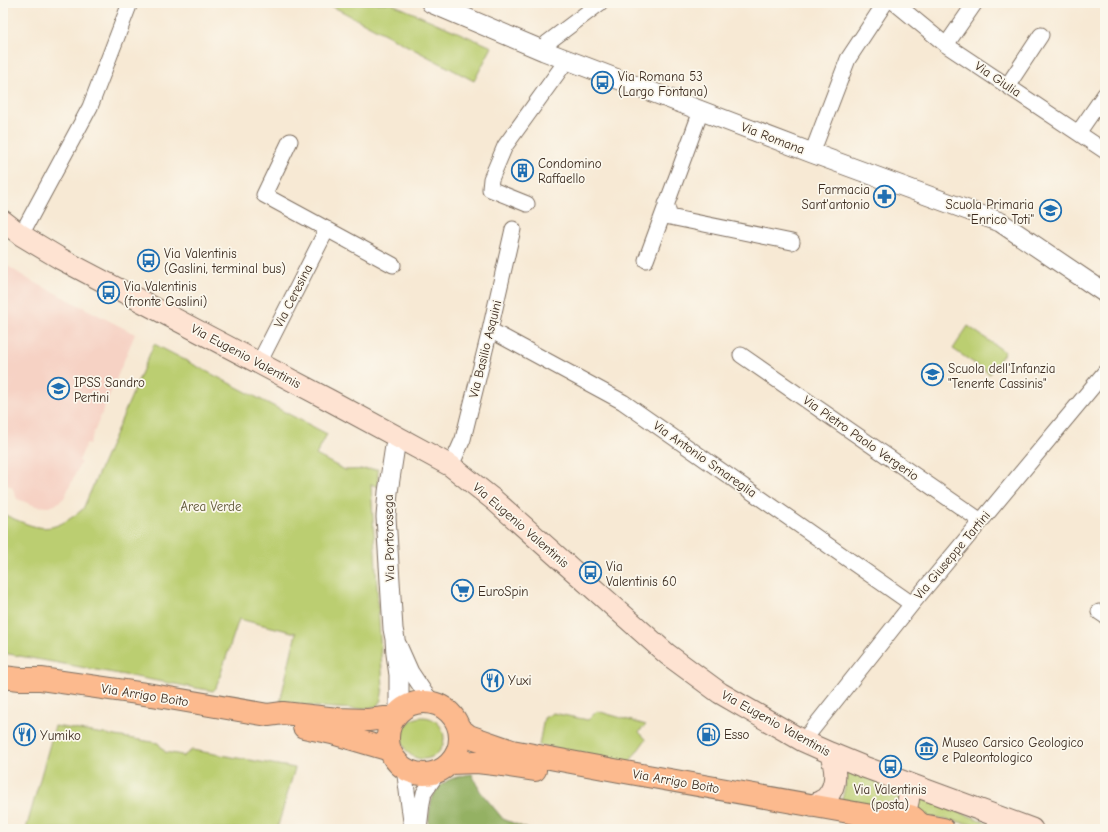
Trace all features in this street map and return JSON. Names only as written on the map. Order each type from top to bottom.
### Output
[{"type":"main road","name":"Via Eugenio Valentinis","points":[[3,221],[21,235],[61,259],[451,466],[494,500],[667,654],[720,693],[804,741],[830,754],[1032,829]]},
{"type":"main road","name":"Via Arrigo Boito","points":[[9,680],[41,679],[152,695],[268,716],[281,722],[332,733],[390,750]]},
{"type":"main road","name":"Via Arrigo Boito","points":[[268,716],[283,714],[368,720],[397,715],[413,704],[429,703],[444,708],[455,720],[459,728],[469,736],[512,751],[894,820],[902,824]]},
{"type":"main road","points":[[397,715],[391,724],[388,737],[390,750],[393,757],[404,768]]},
{"type":"main road","points":[[444,767],[458,750],[460,743],[459,728]]},
{"type":"main road","points":[[812,806],[826,798],[833,785],[835,770],[834,762],[830,754]]},
{"type":"main road","name":"Via Arrigo Boito","points":[[404,768],[412,772],[430,774],[444,767],[476,762],[524,768],[743,806],[922,825],[943,829]]},
{"type":"main road","points":[[902,824],[909,801],[909,792],[906,783]]},
{"type":"street","points":[[21,235],[90,107],[130,3]]},
{"type":"street","name":"Via Romana","points":[[431,3],[567,60],[812,153],[1000,222],[1105,293]]},
{"type":"street","points":[[544,51],[547,44],[600,3]]},
{"type":"street","points":[[812,153],[848,59],[885,3]]},
{"type":"street","name":"Via Giulia","points":[[895,3],[946,45],[1105,151]]},
{"type":"street","points":[[946,45],[975,3]]},
{"type":"street","points":[[1008,86],[1041,35]]},
{"type":"street","points":[[527,204],[490,189],[491,179],[505,146],[567,60]]},
{"type":"street","points":[[1078,133],[1105,94]]},
{"type":"street","points":[[646,260],[700,111]]},
{"type":"street","points":[[290,141],[264,195],[393,265]]},
{"type":"street","points":[[666,204],[670,216],[792,242]]},
{"type":"street","name":"Via Ceresina","points":[[259,363],[327,229]]},
{"type":"street","name":"Via Basilio Asquini","points":[[451,466],[463,439],[513,229]]},
{"type":"street","name":"Via Antonio Smareglia","points":[[490,330],[623,402],[912,604]]},
{"type":"street","name":"Via Pietro Paolo Vergerio","points":[[742,355],[981,520]]},
{"type":"street","name":"Via Giuseppe Tartini","points":[[804,741],[912,604],[1105,372]]},
{"type":"street","name":"Via Portorosega","points":[[397,715],[399,675],[393,629],[386,517],[395,446],[399,438]]},
{"type":"street","name":"Via Portorosega","points":[[395,639],[411,672],[425,693],[436,705]]},
{"type":"street","points":[[419,829],[424,793],[444,767]]},
{"type":"street","points":[[404,768],[412,829]]},
{"type":"shaded area","name":"IPSS Sandro Pertini","points":[[3,263],[28,279],[135,334],[89,444],[86,444],[79,461],[81,462],[64,498],[55,505],[48,507],[36,506],[17,499],[12,487],[3,483]]},
{"type":"green space","points":[[326,3],[390,3],[492,47],[474,81]]},
{"type":"green space","points":[[968,326],[1005,352],[990,374],[953,349]]},
{"type":"green space","name":"Area Verde","points":[[154,344],[327,434],[316,455],[345,470],[378,469],[378,487],[371,484],[383,688],[381,700],[376,707],[356,709],[317,707],[280,702],[296,633],[239,619],[216,688],[213,691],[3,653],[3,514],[26,524],[44,528],[53,527],[62,523],[72,518],[83,509]]},
{"type":"green space","points":[[597,711],[646,725],[639,732],[646,739],[628,764],[539,745],[544,718],[553,713],[588,720]]},
{"type":"green space","points":[[423,717],[438,723],[444,738],[438,753],[423,759],[408,753],[402,738],[408,723]]},
{"type":"green space","points":[[55,726],[158,743],[165,752],[182,755],[182,757],[192,750],[295,768],[277,829],[26,829]]},
{"type":"green space","points":[[845,770],[901,789],[900,809],[891,810],[842,800],[846,782]]},
{"type":"green space","points":[[472,774],[480,791],[503,819],[528,829],[492,829],[465,825],[465,829],[428,829],[430,806],[436,790],[449,780],[459,776]]},
{"type":"green space","points":[[916,796],[996,827],[994,828],[924,816],[912,811]]},
{"type":"place","name":"Via Romana 53 (Largo Fontana)","points":[[602,83]]},
{"type":"place","name":"Condomino Raffaello","points":[[522,170]]},
{"type":"place","name":"Farmacia Sant'antonio","points":[[885,196]]},
{"type":"place","name":"Scuola Primaria \"Enrico Toti\"","points":[[1050,211]]},
{"type":"place","name":"Via Valentinis (Gaslini, terminal bus)","points":[[148,260]]},
{"type":"place","name":"Via Valentinis (fronte Gaslini)","points":[[108,293]]},
{"type":"place","name":"Scuola dell'Infanzia \"Tenente Cassinis\"","points":[[933,375]]},
{"type":"place","name":"IPSS Sandro Pertini","points":[[58,389]]},
{"type":"place","name":"Via Valentinis 60","points":[[590,573]]},
{"type":"place","name":"EuroSpin","points":[[463,591]]},
{"type":"place","name":"Yuxi","points":[[492,680]]},
{"type":"place","name":"Esso","points":[[708,734]]},
{"type":"place","name":"Yumiko","points":[[25,735]]},
{"type":"place","name":"Museo Carsico Geologico e Paleontologico","points":[[927,749]]},
{"type":"place","name":"Via Valentinis (posta)","points":[[890,767]]}]
